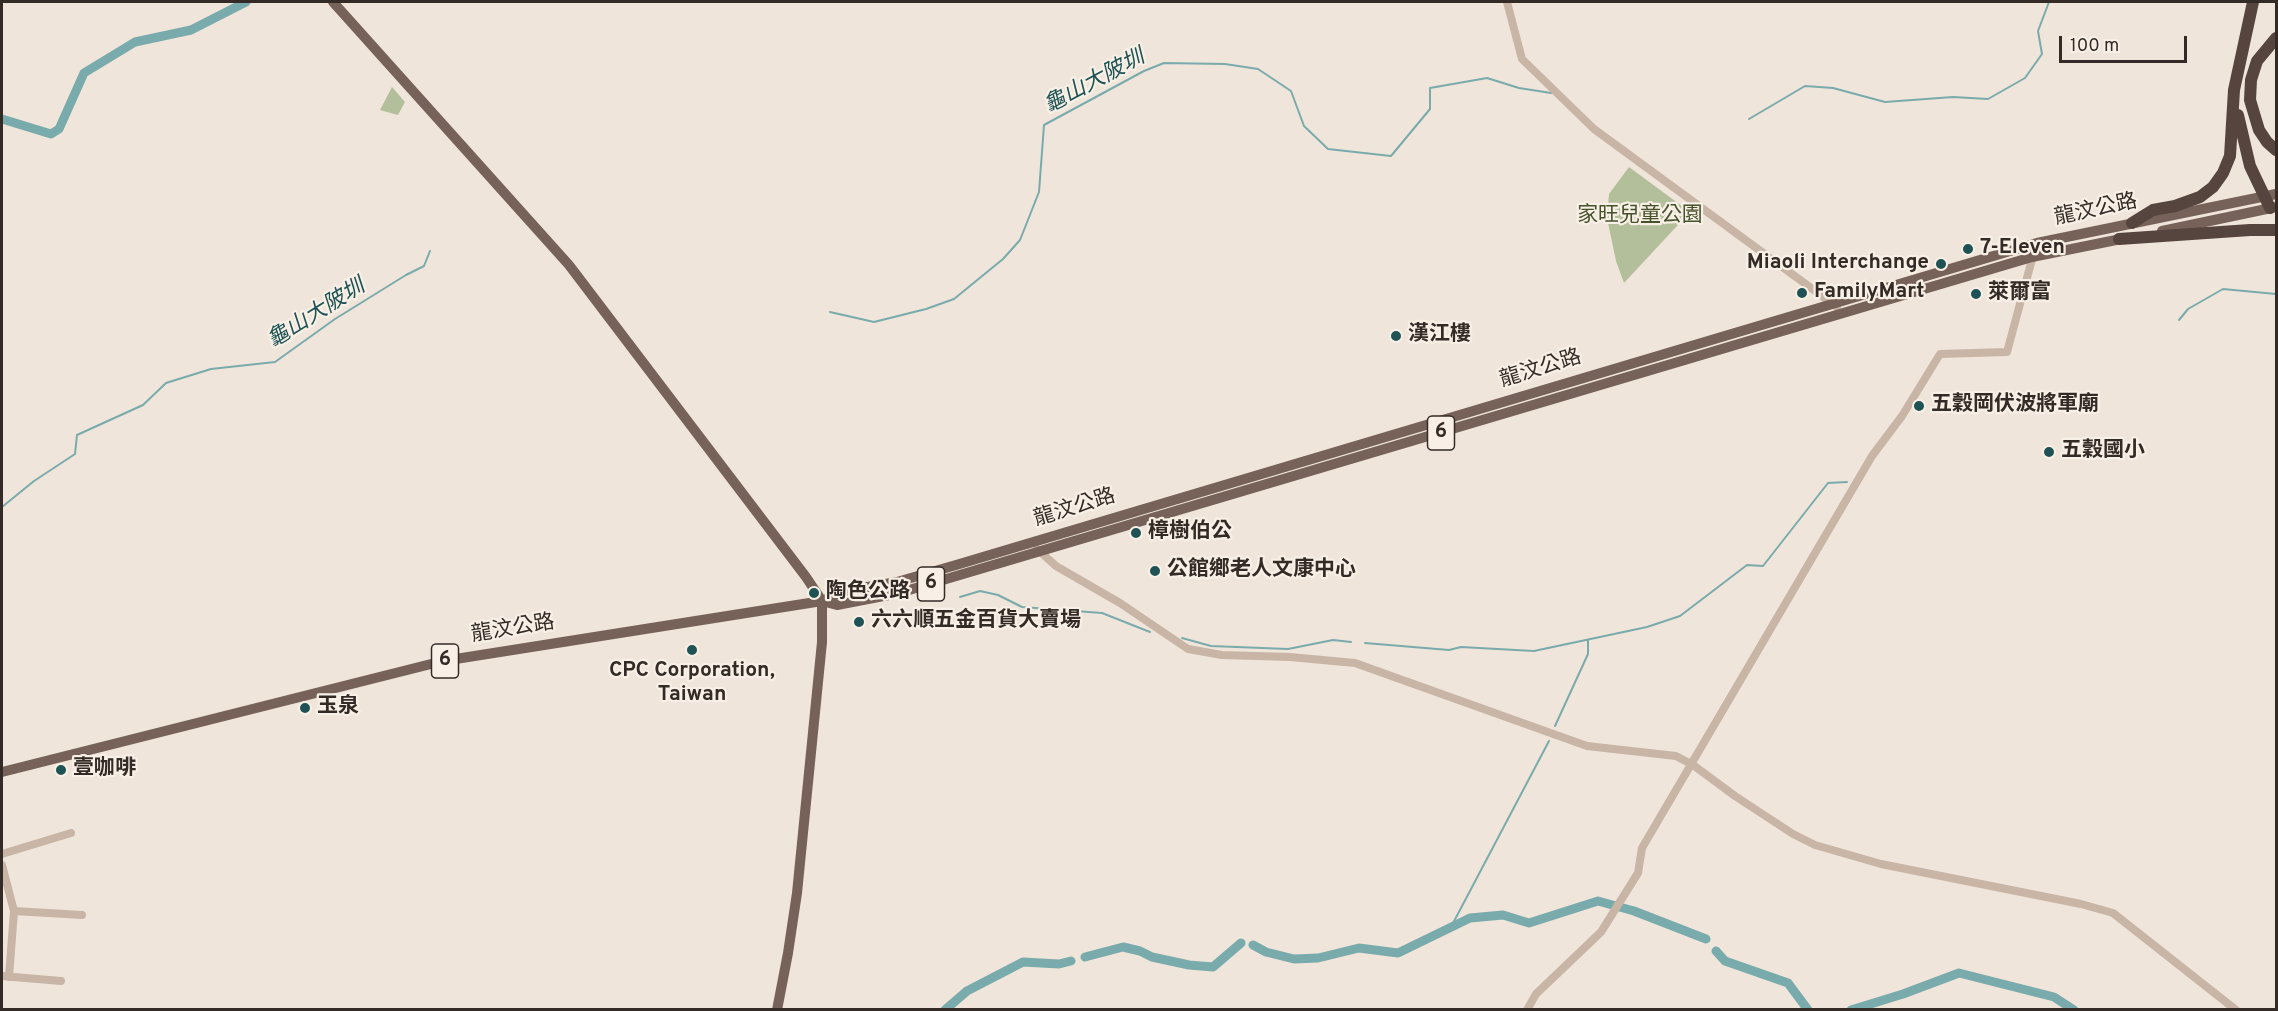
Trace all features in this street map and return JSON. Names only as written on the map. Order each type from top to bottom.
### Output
[{"type":"highway","points":[[2132,223],[2152,210],[2175,206],[2200,197],[2218,180],[2230,156],[2234,90],[2253,2]]},
{"type":"highway","points":[[2277,38],[2258,61],[2251,80],[2250,100],[2259,130],[2267,142],[2277,150]]},
{"type":"highway","points":[[2234,90],[2242,138],[2250,165],[2272,202]]},
{"type":"highway","points":[[2119,239],[2277,230]]},
{"type":"main road","points":[[333,2],[569,265],[806,577],[822,602],[822,642],[797,892],[777,1010]]},
{"type":"main road","name":"龍汶公路","points":[[822,602],[837,605],[899,593],[1039,553],[1417,440],[1602,377],[1834,303],[2037,243],[2132,223],[2272,202]]},
{"type":"main road","name":"龍汶公路","points":[[2,772],[443,661],[822,602],[844,591],[897,582],[1412,429],[1842,312],[2032,257],[2221,220],[2272,202]]},
{"type":"main road","points":[[2092,232],[2094,246]]},
{"type":"main road","points":[[1412,429],[1417,440]]},
{"type":"street","points":[[1507,2],[1522,59],[1594,129],[1834,303],[1842,312]]},
{"type":"street","points":[[1527,1010],[1536,994],[1601,932],[1638,873],[1642,848],[1693,765],[1872,456],[1902,416],[1940,354],[2007,352],[2037,243]]},
{"type":"street","points":[[1034,541],[1039,553],[1056,566],[1120,603],[1188,649],[1222,656],[1290,657],[1355,663],[1587,746],[1676,756],[1693,765],[1783,828],[1815,845],[1881,864],[2081,904],[2113,913],[2236,1010]]},
{"type":"street","points":[[2,854],[71,833]]},
{"type":"street","points":[[2,865],[14,911],[5,977],[61,981]]},
{"type":"street","points":[[14,911],[82,915]]},
{"type":"green space","points":[[392,87],[405,102],[398,115],[380,110]]},
{"type":"green space","name":"家旺兒童公園","points":[[1629,167],[1690,212],[1624,283],[1616,261],[1607,218],[1609,194]]},
{"type":"waterway","points":[[2,119],[51,134],[59,129],[84,73],[135,42],[191,30],[246,2]]},
{"type":"waterway","name":"龜山大陂圳","points":[[1749,119],[1805,86],[1833,88],[1885,102],[1953,97],[1988,99],[2025,78],[2042,54],[2038,31],[2049,2]]},
{"type":"waterway","name":"龜山大陂圳","points":[[830,312],[874,322],[926,309],[954,299],[1003,259],[1020,240],[1039,192],[1044,125],[1144,71],[1164,63],[1225,64],[1258,69],[1291,91],[1304,126],[1328,149],[1391,156],[1430,109],[1430,88],[1487,78],[1519,88],[1551,93]]},
{"type":"waterway","name":"龜山大陂圳","points":[[2,507],[34,481],[75,454],[77,435],[143,405],[166,383],[211,369],[275,362],[335,319],[424,266],[430,251]]},
{"type":"waterway","points":[[2179,320],[2188,309],[2223,289],[2276,294]]},
{"type":"waterway","points":[[1365,643],[1449,650],[1461,647],[1534,651],[1647,627],[1680,616],[1747,565],[1763,566],[1828,483],[1847,482]]},
{"type":"waterway","points":[[960,597],[980,591],[998,595],[1022,607],[1102,613],[1150,632]]},
{"type":"waterway","points":[[1182,638],[1211,646],[1288,649],[1333,640],[1351,642]]},
{"type":"waterway","points":[[1555,726],[1588,654],[1588,641]]},
{"type":"waterway","points":[[1451,927],[1549,741]]},
{"type":"waterway","points":[[1253,945],[1266,952],[1294,959],[1318,958],[1359,948],[1398,953],[1470,918],[1503,915],[1529,923],[1598,901],[1634,911],[1706,939]]},
{"type":"waterway","points":[[1085,957],[1123,947],[1152,957],[1189,965],[1213,967],[1241,943]]},
{"type":"waterway","points":[[1716,951],[1725,961],[1788,983],[1808,1010]]},
{"type":"waterway","points":[[945,1010],[967,991],[1023,962],[1059,964],[1071,961]]},
{"type":"waterway","points":[[1851,1010],[1959,973],[2054,997],[2074,1010]]},
{"type":"place","name":"7-Eleven","points":[[1968,249]]},
{"type":"place","name":"Miaoli Interchange","points":[[1941,264]]},
{"type":"place","name":"FamilyMart","points":[[1802,293]]},
{"type":"place","name":"萊爾富","points":[[1976,294]]},
{"type":"place","name":"漢江樓","points":[[1396,336]]},
{"type":"place","name":"五穀岡伏波將軍廟","points":[[1919,406]]},
{"type":"place","name":"五穀國小","points":[[2049,452]]},
{"type":"place","name":"樟樹伯公","points":[[1136,533]]},
{"type":"place","name":"公館鄉老人文康中心","points":[[1155,571]]},
{"type":"place","name":"陶色公路","points":[[814,593]]},
{"type":"place","name":"六六順五金百貨大賣場","points":[[859,622]]},
{"type":"place","name":"CPC Corporation, Taiwan","points":[[692,650]]},
{"type":"place","name":"玉泉","points":[[305,708]]},
{"type":"place","name":"壹咖啡","points":[[61,770]]}]
